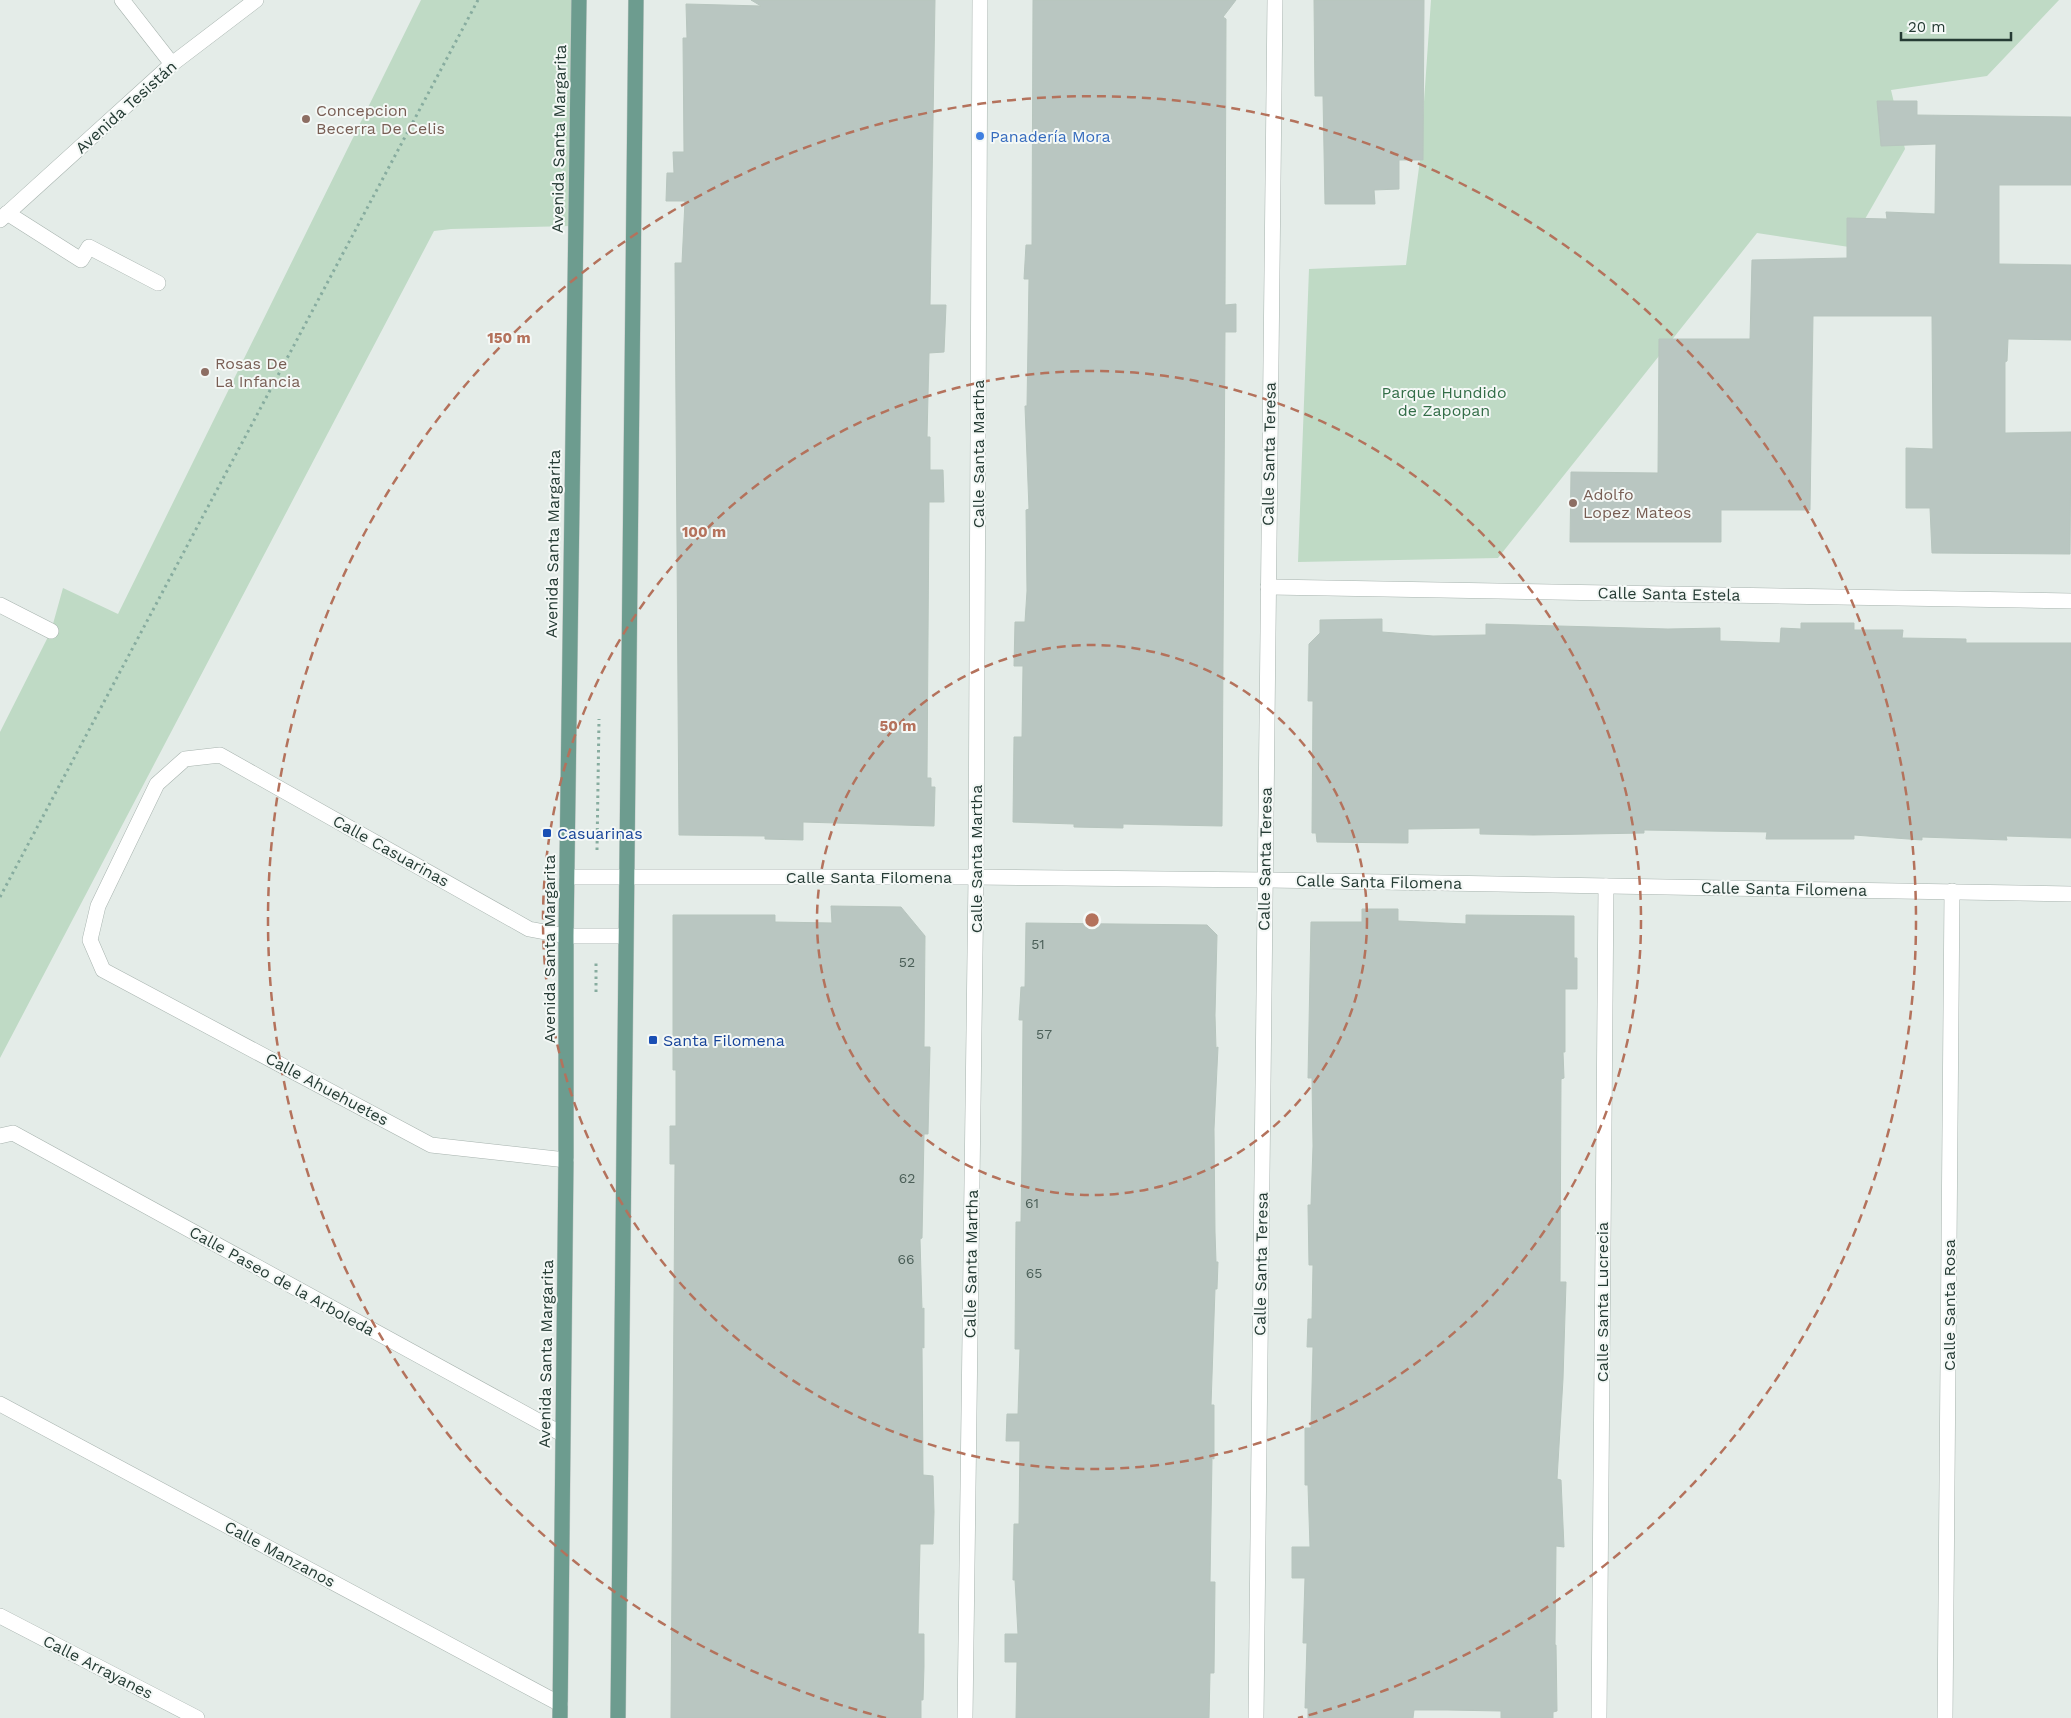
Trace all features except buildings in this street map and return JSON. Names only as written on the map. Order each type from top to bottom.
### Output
[{"type":"main road","name":"Avenida Santa Margarita","points":[[560,1711],[566,1160],[566,936],[579,0]]},
{"type":"main road","points":[[618,1718],[636,0]]},
{"type":"street","points":[[122,0],[172,64]]},
{"type":"street","name":"Avenida Tesistán","points":[[4,216],[172,64],[256,0]]},
{"type":"street","name":"Calle Santa Martha","points":[[965,1718],[976,877],[980,0]]},
{"type":"street","name":"Calle Santa Teresa","points":[[1256,1718],[1275,0]]},
{"type":"street","points":[[4,216],[81,260],[89,246],[158,283]]},
{"type":"street","name":"Calle Santa Estela","points":[[1268,587],[2071,602]]},
{"type":"street","points":[[0,605],[51,631]]},
{"type":"street","name":"Calle Casuarinas","points":[[103,970],[90,940],[98,906],[157,784],[185,759],[220,755],[529,929],[566,936],[625,936]]},
{"type":"street","name":"Calle Santa Filomena","points":[[567,877],[976,877],[1264,880],[2071,894]]},
{"type":"street","name":"Calle Santa Lucrecia","points":[[1599,1718],[1606,886]]},
{"type":"street","name":"Calle Santa Rosa","points":[[1945,1718],[1952,892]]},
{"type":"street","name":"Calle Ahuehuetes","points":[[103,970],[431,1145],[566,1160]]},
{"type":"street","name":"Calle Paseo de la Arboleda","points":[[0,1136],[13,1133],[562,1434]]},
{"type":"street","name":"Calle Manzanos","points":[[0,1404],[560,1711]]},
{"type":"street","name":"Calle Arrayanes","points":[[0,1616],[197,1718]]},
{"type":"path","points":[[0,897],[478,0]]},
{"type":"green space","points":[[421,0],[575,0],[571,226],[434,231],[0,1058],[0,732],[51,631],[63,588],[118,614]]},
{"type":"green space","name":"Parque Hundido de Zapopan","points":[[1431,0],[2059,0],[1987,76],[1891,90],[1905,149],[1849,247],[1757,233],[1498,558],[1298,562],[1309,269],[1406,265],[1420,160]]},
{"type":"place","name":"Concepcion Becerra De Celis","points":[[306,119]]},
{"type":"place","name":"Panadería Mora","points":[[980,136]]},
{"type":"place","name":"Rosas De La Infancia","points":[[205,372]]},
{"type":"place","name":"Adolfo Lopez Mateos","points":[[1573,503]]},
{"type":"place","name":"Casuarinas","points":[[547,833]]},
{"type":"place","name":"Santa Filomena","points":[[653,1040]]}]
